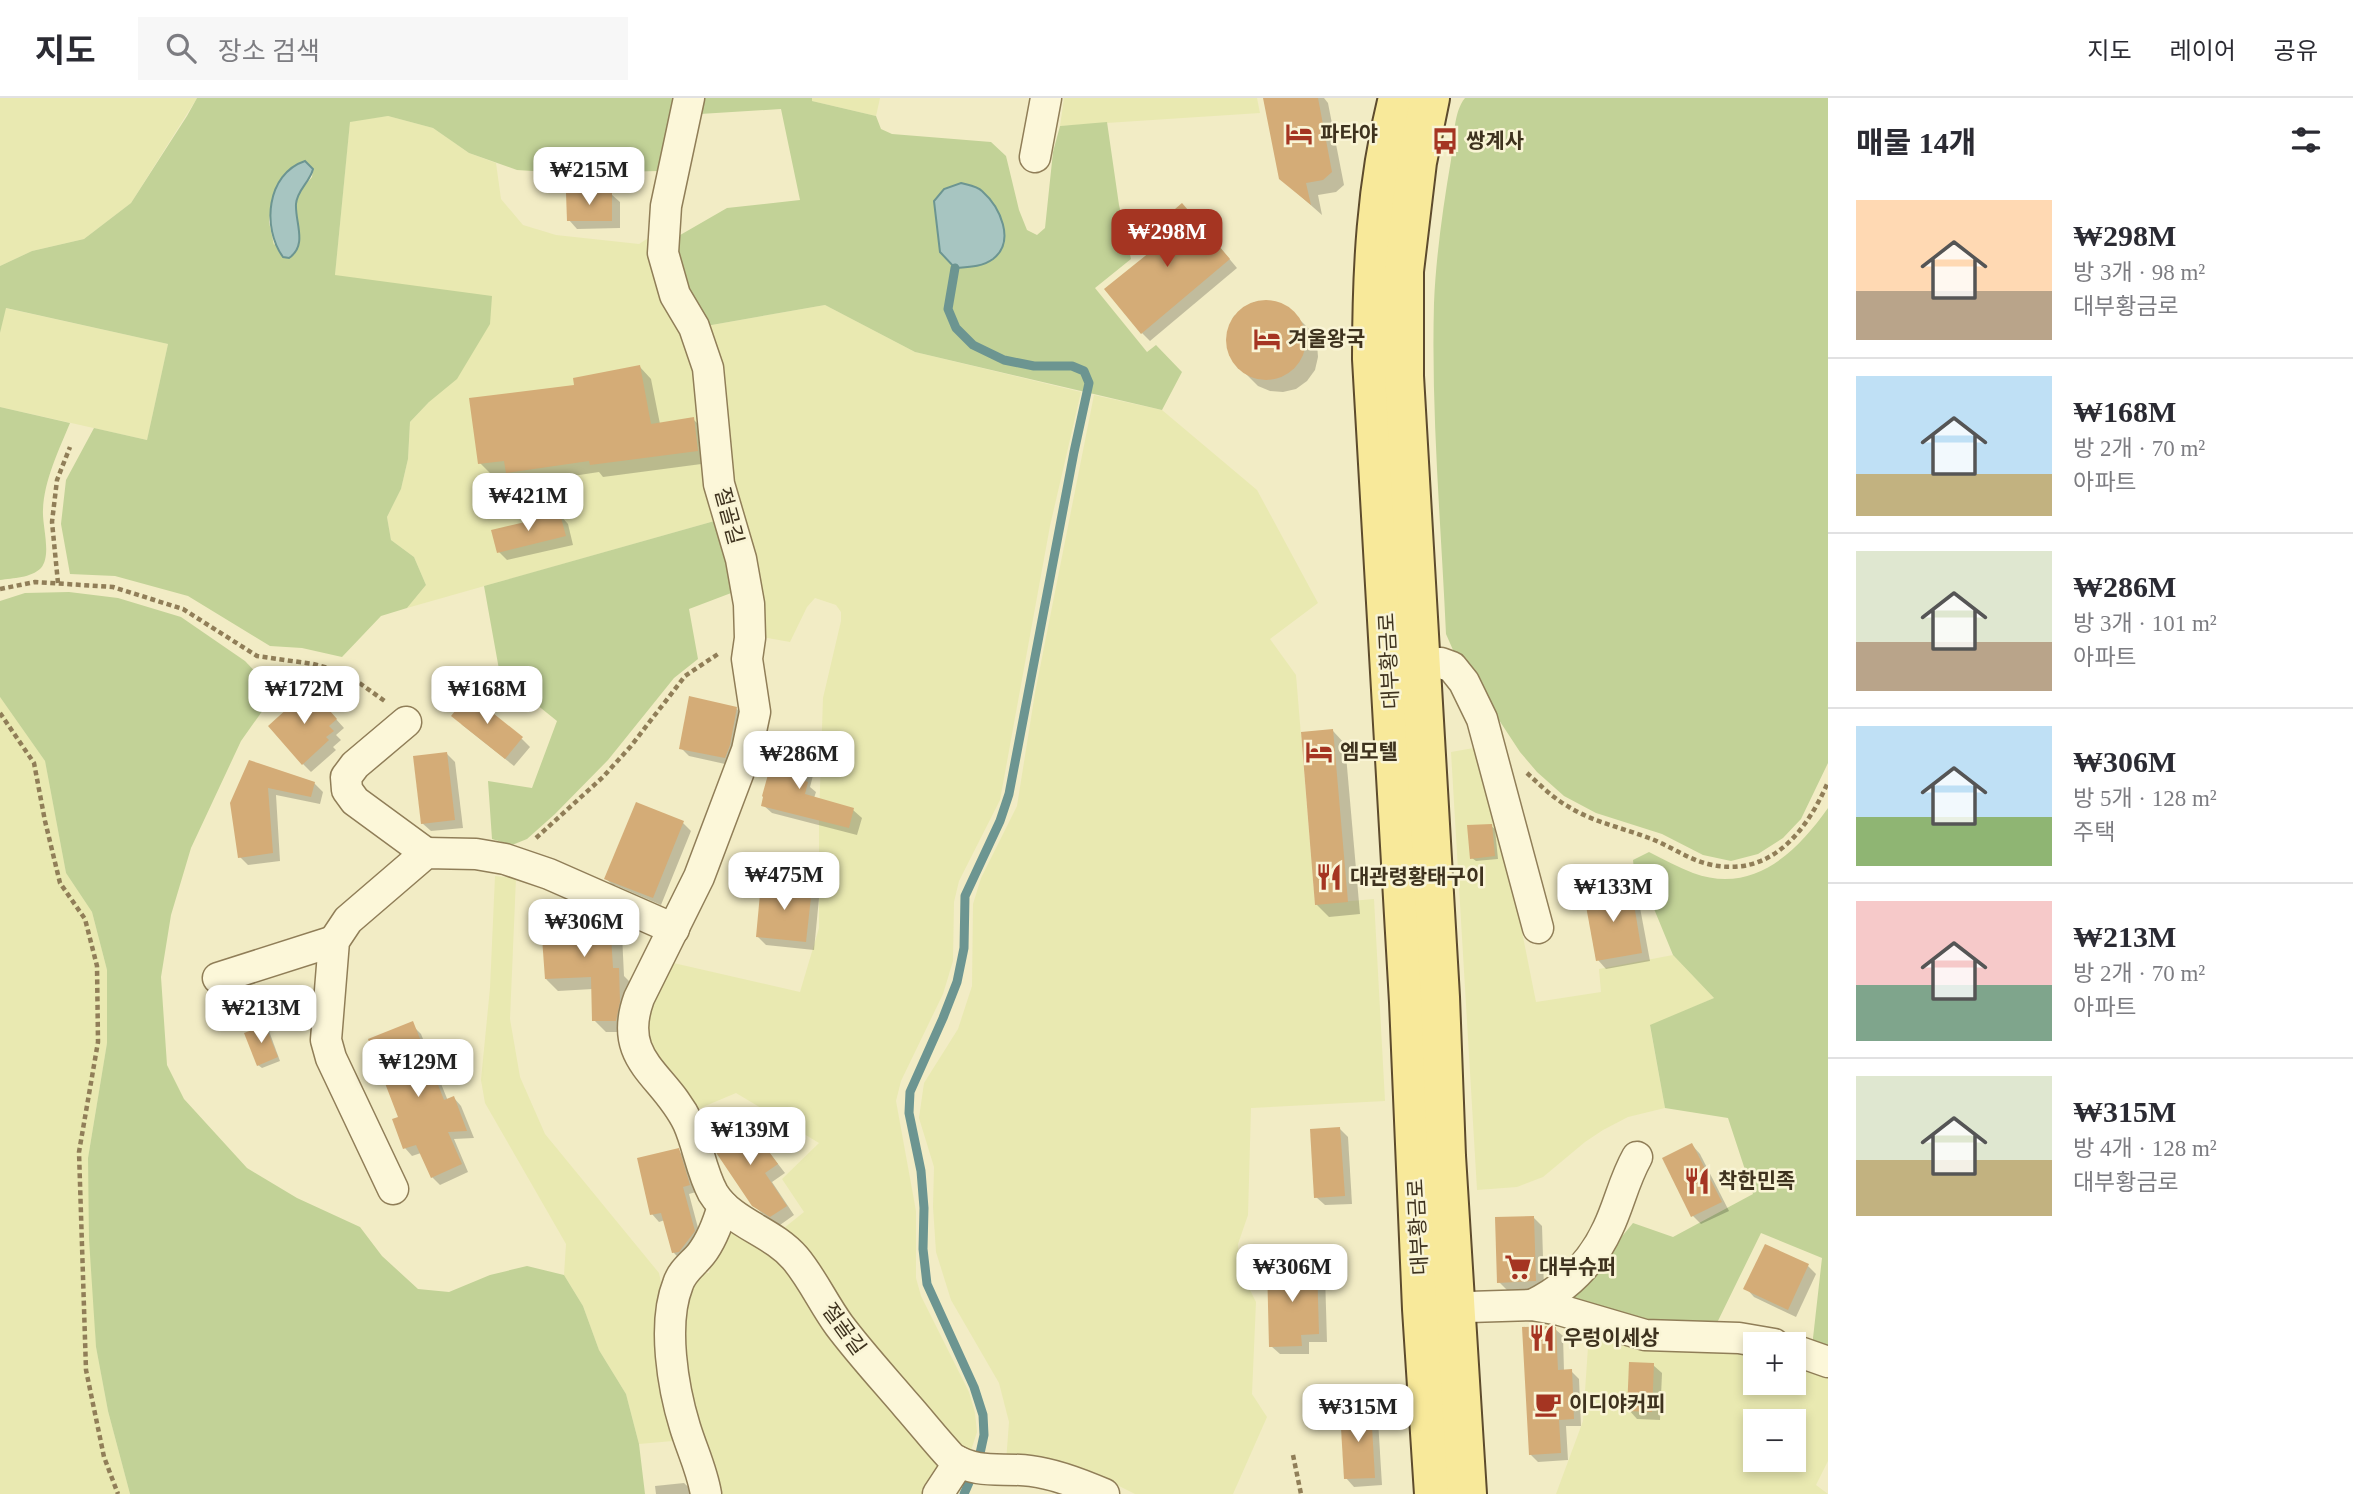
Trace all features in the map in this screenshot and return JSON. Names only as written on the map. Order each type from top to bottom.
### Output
[{"type":"main road","name":"대부황금로","points":[[1398,98],[1378,205],[1373,278],[1373,359],[1409,1002],[1438,1308],[1467,1494]]},
{"type":"main road","name":"대부황금로","points":[[1430,98],[1410,208],[1403,310],[1419,665],[1440,997],[1434,1494]]},
{"type":"lane","name":"절골길","points":[[689,98],[668,193],[663,253],[675,295],[694,327],[708,368],[719,484],[741,559],[749,604],[750,638],[747,659],[755,712],[747,750],[699,877],[636,1006],[633,1040],[643,1062],[687,1121],[712,1192],[736,1217],[783,1246],[795,1258],[837,1322],[862,1354],[942,1447],[959,1462]]},
{"type":"lane","points":[[1035,157],[1046,98]]},
{"type":"lane","points":[[1419,665],[1441,663],[1452,667],[1464,682],[1482,719],[1538,928]]},
{"type":"lane","points":[[406,722],[355,765],[346,777],[347,790],[355,801],[426,853],[476,854],[505,859],[549,874],[674,929]]},
{"type":"lane","points":[[393,1189],[331,1058],[326,1041],[334,941],[348,920],[426,853]]},
{"type":"lane","points":[[218,978],[334,941]]},
{"type":"lane","points":[[1532,1305],[1552,1296],[1573,1280],[1590,1259],[1609,1228],[1629,1171],[1637,1157]]},
{"type":"lane","points":[[706,1494],[678,1402],[673,1370],[671,1315],[678,1284],[708,1242],[723,1206]]},
{"type":"lane","points":[[1438,1308],[1532,1305],[1560,1310],[1645,1335],[1743,1339]]},
{"type":"lane","points":[[1806,1354],[1828,1362]]},
{"type":"lane","points":[[938,1494],[959,1462],[1002,1482],[1033,1471],[1104,1494]]},
{"type":"path","points":[[58,584],[51,522],[57,480],[70,447]]},
{"type":"path","points":[[0,589],[35,582],[113,587],[183,609],[257,656],[313,664],[344,672],[383,700],[406,722]]},
{"type":"path","points":[[505,859],[541,835],[603,777],[631,746],[685,676],[715,656],[750,638]]},
{"type":"path","points":[[0,713],[34,763],[60,883],[85,919],[97,966],[98,1042],[79,1152],[86,1370],[104,1457],[118,1494]]},
{"type":"path","points":[[1522,768],[1569,808],[1652,839],[1705,864],[1731,868],[1758,863],[1780,850],[1801,831],[1828,782]]},
{"type":"path","points":[[1293,1455],[1301,1494]]},
{"type":"green space","points":[[0,98],[197,98],[131,203],[84,239],[32,251],[0,266]]},
{"type":"green space","points":[[197,98],[679,98],[660,171],[563,173],[517,170],[469,153],[433,128],[388,116],[350,122],[335,275],[492,296],[490,324],[457,379],[410,422],[408,459],[401,489],[387,517],[391,540],[414,557],[426,585],[407,608],[381,616],[342,657],[302,648],[270,646],[188,596],[115,576],[70,574],[61,524],[66,480],[94,428],[147,440],[168,344],[6,308],[0,333],[0,266],[32,251],[84,239],[131,203]],"holes":[[[313,169],[312,177],[301,190],[296,202],[297,214],[274,245],[269,222],[272,201]]]},
{"type":"green space","points":[[702,98],[812,98],[812,101],[876,116],[881,129],[892,134],[991,142],[1006,156],[1019,210],[1027,230],[1037,235],[1045,228],[1053,152],[1060,126],[1107,122],[1119,205],[1131,259],[1095,288],[1147,352],[1156,345],[1182,372],[1162,410],[915,352],[825,305],[706,326],[682,281],[675,238],[727,208],[800,200],[781,109],[700,114]],"holes":[[[961,183],[986,196],[997,210],[1005,238],[938,222],[934,201],[944,189]]]},
{"type":"green space","points":[[812,98],[880,98],[876,116],[812,101]]},
{"type":"green space","points":[[1064,98],[1257,98],[1260,113],[1060,126]]},
{"type":"green space","points":[[1465,98],[1828,98],[1828,763],[1801,819],[1783,838],[1758,854],[1731,861],[1703,855],[1662,834],[1596,813],[1564,796],[1537,772],[1520,752],[1453,650],[1446,634],[1435,427],[1434,303],[1440,232],[1455,128],[1458,111]]},
{"type":"green space","points":[[388,116],[433,128],[469,153],[496,163],[501,199],[523,225],[556,235],[639,244],[650,237],[693,349],[718,520],[407,608],[426,585],[414,557],[391,540],[387,517],[401,489],[408,459],[410,422],[429,402],[335,275],[350,121]]},
{"type":"green space","points":[[825,305],[915,352],[1081,392],[1050,526],[1000,800],[959,881],[954,902],[953,961],[943,994],[901,1081],[896,1101],[916,1211],[916,1278],[921,1296],[969,1392],[977,1432],[969,1457],[951,1449],[779,1232],[804,1212],[782,1179],[819,1143],[736,1093],[691,1112],[650,1059],[641,1016],[669,962],[800,992],[819,928],[823,698],[841,612],[836,605],[815,598],[807,607],[790,642],[756,636],[727,479],[706,326]]},
{"type":"green space","points":[[5,308],[168,344],[147,440],[0,407],[0,333]]},
{"type":"green space","points":[[1094,395],[1162,410],[1257,490],[1318,603],[1270,639],[1296,675],[1315,904],[1374,899],[1385,1101],[1251,1108],[1248,1215],[1238,1244],[1239,1268],[1256,1302],[1252,1394],[1267,1417],[1233,1494],[1135,1494],[1107,1480],[1006,1462],[1009,1422],[999,1383],[951,1300],[936,1252],[934,1167],[919,1118],[924,1083],[958,1029],[972,986],[973,904],[981,878],[1017,806],[1035,693]]},
{"type":"green space","points":[[0,407],[70,423],[46,488],[43,517],[46,548],[44,562],[41,568],[32,574],[0,580]]},
{"type":"green space","points":[[718,520],[739,590],[689,609],[698,659],[674,678],[608,760],[527,839],[512,845],[492,839],[488,781],[532,788],[557,721],[500,675],[484,586]]},
{"type":"green space","points":[[69,592],[118,598],[181,617],[245,661],[267,684],[263,710],[241,741],[191,848],[171,915],[161,977],[167,1065],[184,1099],[247,1168],[297,1198],[360,1227],[382,1256],[418,1289],[449,1292],[490,1275],[527,1266],[564,1275],[583,1306],[599,1350],[626,1394],[639,1444],[645,1494],[130,1494],[108,1411],[96,1347],[89,1239],[88,1158],[107,1043],[107,970],[92,912],[66,873],[45,761],[0,697],[0,601],[25,593]]},
{"type":"green space","points":[[0,697],[45,761],[66,873],[92,912],[107,970],[107,1043],[88,1158],[96,1347],[108,1411],[130,1494],[0,1494]]},
{"type":"green space","points":[[1485,746],[1536,1002],[1601,992],[1599,969],[1673,955],[1714,998],[1650,1026],[1665,1108],[1628,1117],[1603,1130],[1543,1177],[1517,1187],[1477,1190],[1451,752]]},
{"type":"green space","points":[[1828,808],[1828,1351],[1812,1347],[1822,1258],[1761,1233],[1714,1329],[1662,1330],[1569,1301],[1633,1223],[1673,1237],[1753,1194],[1728,1118],[1665,1108],[1650,1025],[1714,998],[1673,955],[1652,904],[1635,880],[1633,860],[1649,852],[1693,873],[1715,878],[1754,874],[1787,854]]},
{"type":"green space","points":[[495,876],[516,878],[510,1019],[520,1077],[545,1134],[659,1273],[684,1440],[639,1444],[626,1394],[599,1350],[583,1306],[564,1275],[566,1244],[485,1103],[481,1080],[490,988]]},
{"type":"green space","points":[[737,1229],[761,1239],[944,1467],[929,1494],[713,1494],[679,1358],[691,1274],[709,1273],[718,1235],[725,1230]]},
{"type":"green space","points":[[1589,1332],[1743,1347],[1743,1395],[1806,1395],[1806,1363],[1828,1371],[1828,1461],[1816,1485],[1828,1494],[1556,1494],[1583,1421]]},
{"type":"water","points":[[305,161],[313,169],[296,204],[298,247],[289,258],[283,257],[276,245],[270,217],[275,189],[282,177]]},
{"type":"water","points":[[961,183],[978,188],[995,206],[1003,224],[1004,243],[1000,252],[989,262],[955,268],[940,252],[934,201],[944,189]]},
{"type":"building","points":[[1263,98],[1318,98],[1332,172],[1323,180],[1306,183],[1311,205],[1279,179]]},
{"type":"building","points":[[612,192],[612,221],[567,221],[566,193]]},
{"type":"building","points":[[1182,203],[1230,259],[1141,334],[1104,289],[1155,248],[1147,233]]},
{"type":"building","points":[[1266,300],[1281,303],[1294,312],[1303,325],[1306,340],[1303,355],[1294,368],[1281,377],[1266,380],[1251,377],[1238,368],[1229,355],[1226,340],[1229,325],[1238,312],[1251,303]]},
{"type":"building","points":[[640,365],[651,424],[694,417],[698,451],[590,465],[589,461],[506,473],[504,461],[478,464],[469,398],[574,385],[573,378]]},
{"type":"building","points":[[560,514],[566,536],[497,553],[491,530]]},
{"type":"building","points":[[310,688],[337,719],[329,726],[334,731],[326,737],[329,740],[302,765],[268,726]]},
{"type":"building","points":[[469,694],[523,737],[505,759],[451,716]]},
{"type":"building","points":[[689,696],[737,707],[725,758],[679,749]]},
{"type":"building","points":[[1333,729],[1348,902],[1315,905],[1301,732]]},
{"type":"building","points":[[776,746],[808,754],[802,780],[808,782],[805,794],[854,808],[849,828],[761,806]]},
{"type":"building","points":[[447,752],[455,820],[421,824],[413,756]]},
{"type":"building","points":[[249,760],[315,782],[311,797],[268,788],[273,853],[238,858],[230,803]]},
{"type":"building","points":[[636,802],[684,821],[653,898],[604,879]]},
{"type":"building","points":[[1492,824],[1495,856],[1470,859],[1467,825]]},
{"type":"building","points":[[761,883],[812,888],[806,942],[756,937]]},
{"type":"building","points":[[1631,886],[1642,953],[1596,961],[1584,895]]},
{"type":"building","points":[[587,910],[610,920],[613,968],[619,968],[620,1002],[616,1021],[592,1021],[591,977],[545,979],[541,924],[568,923],[567,911]]},
{"type":"building","points":[[413,1021],[444,1100],[454,1096],[467,1131],[448,1132],[462,1164],[431,1178],[416,1145],[403,1149],[392,1119],[398,1117],[368,1039]]},
{"type":"building","points":[[265,1025],[278,1057],[257,1066],[244,1033]]},
{"type":"building","points":[[744,1118],[778,1164],[765,1173],[787,1206],[770,1217],[752,1206],[717,1154],[713,1141]]},
{"type":"building","points":[[1340,1127],[1345,1196],[1314,1198],[1310,1129]]},
{"type":"building","points":[[1692,1143],[1722,1202],[1691,1217],[1662,1158]]},
{"type":"building","points":[[679,1148],[690,1185],[683,1187],[695,1231],[679,1252],[672,1253],[661,1213],[650,1215],[637,1158]]},
{"type":"building","points":[[1534,1216],[1536,1281],[1497,1283],[1495,1217]]},
{"type":"building","points":[[1765,1244],[1809,1264],[1788,1310],[1743,1289]]},
{"type":"building","points":[[1317,1264],[1319,1334],[1301,1335],[1302,1346],[1269,1347],[1267,1265]]},
{"type":"building","points":[[1522,1327],[1556,1327],[1558,1370],[1572,1369],[1574,1419],[1559,1420],[1561,1453],[1529,1455]]},
{"type":"building","points":[[1629,1362],[1654,1363],[1652,1412],[1627,1411]]},
{"type":"building","points":[[1371,1410],[1375,1478],[1344,1479],[1340,1411]]},
{"type":"waterway","points":[[955,268],[948,309],[956,328],[973,345],[1004,360],[1034,366],[1072,366],[1084,371],[1089,383],[1009,794],[1000,821],[965,896],[964,948],[957,982],[910,1092],[909,1113],[921,1171],[923,1249],[927,1284],[974,1387],[983,1415],[984,1435],[979,1458]]},
{"type":"waterway","points":[[964,1494],[971,1478]]},
{"type":"place","name":"파타야","points":[[1299,134]]},
{"type":"place","name":"쌍계사","points":[[1445,141]]},
{"type":"place","name":"겨울왕국","points":[[1267,339]]},
{"type":"place","name":"엠모텔","points":[[1319,752]]},
{"type":"place","name":"대관령황태구이","points":[[1329,877]]},
{"type":"place","name":"착한민족","points":[[1697,1181]]},
{"type":"place","name":"대부슈퍼","points":[[1518,1267]]},
{"type":"place","name":"우렁이세상","points":[[1542,1338]]},
{"type":"place","name":"이디야커피","points":[[1548,1404]]}]
